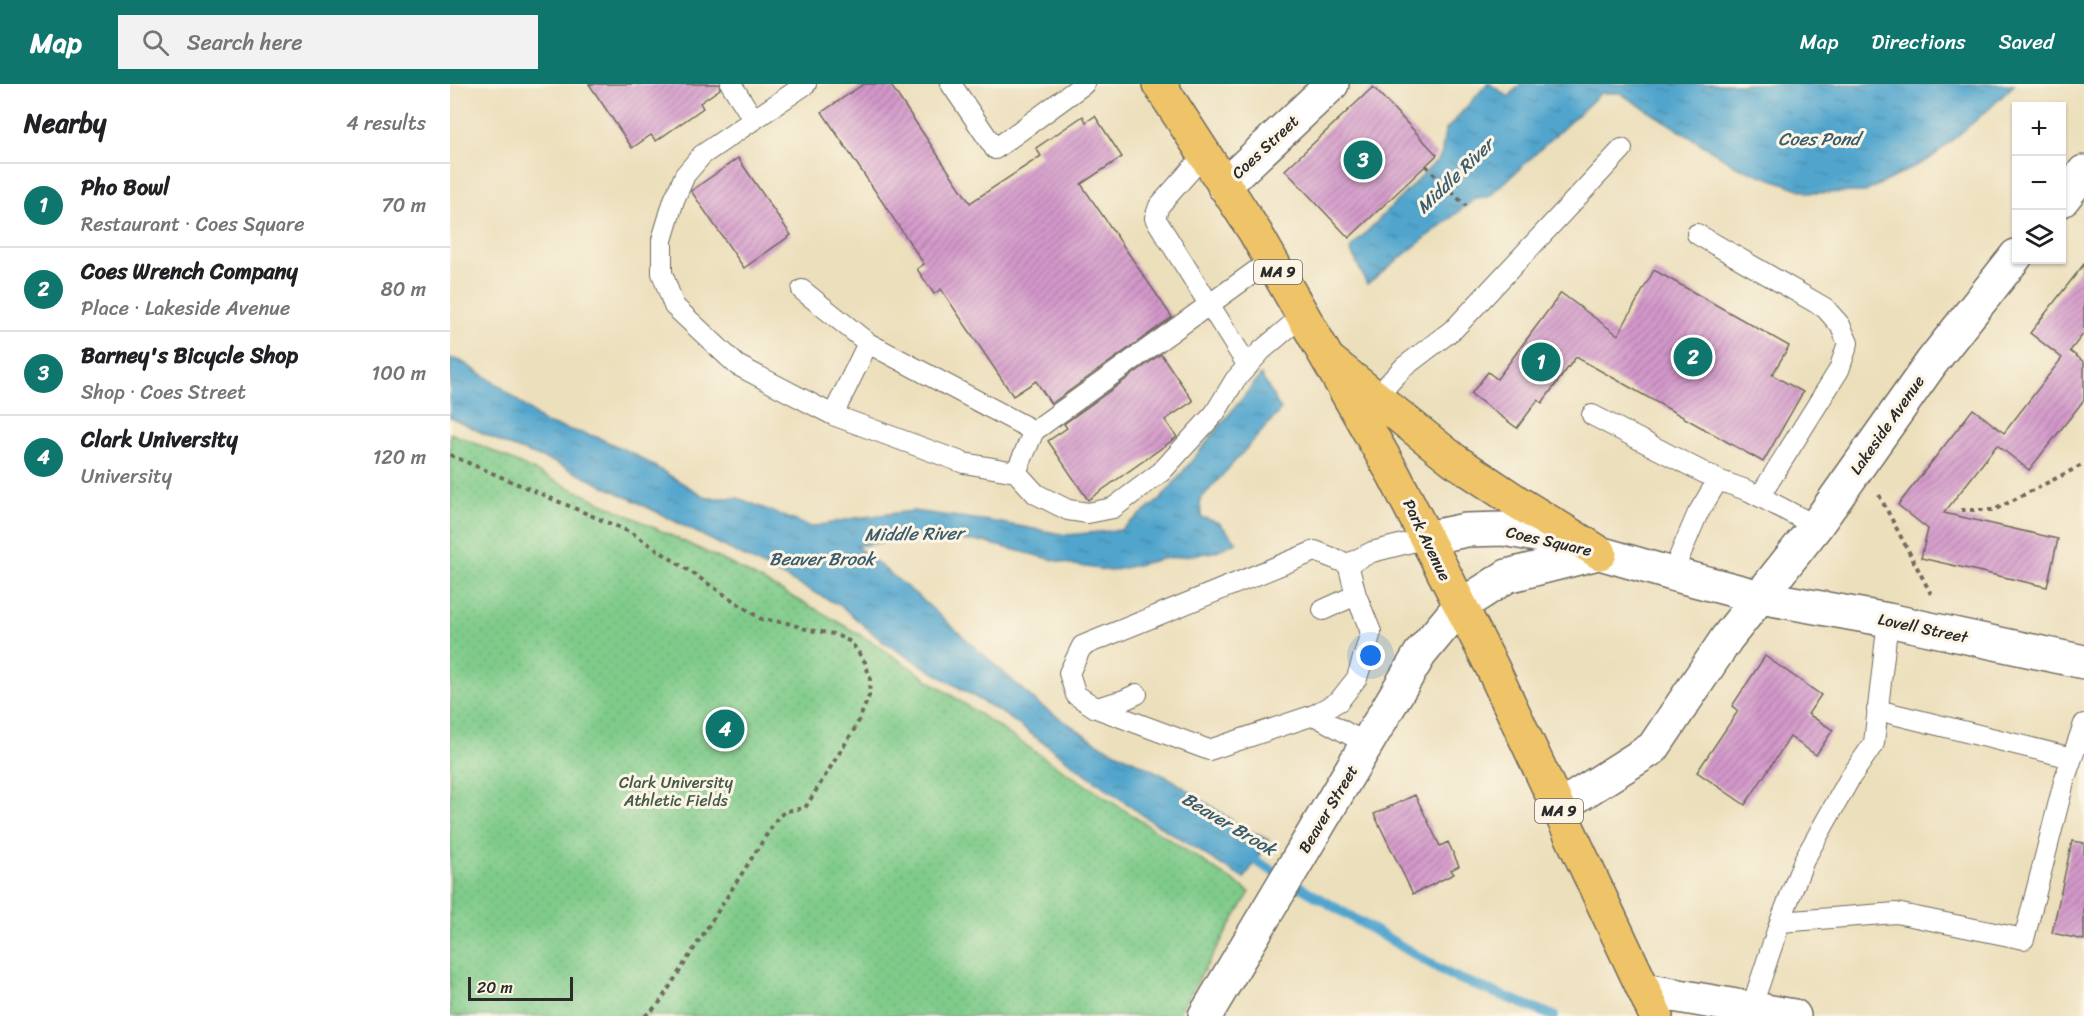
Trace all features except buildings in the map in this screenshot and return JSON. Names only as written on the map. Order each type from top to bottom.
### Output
[{"type":"main road","name":"Park Avenue","points":[[1159,84],[1271,260],[1394,475],[1491,667],[1650,1003]]},
{"type":"main road","points":[[1329,360],[1454,460],[1599,553]]},
{"type":"street","name":"Coes Street","points":[[1224,186],[1332,84]]},
{"type":"street","points":[[2066,194],[2084,172]]},
{"type":"street","name":"Lakeside Avenue","points":[[1558,808],[1653,748],[1727,638],[1816,526],[1932,362],[2012,261]]},
{"type":"street","name":"Coes Square","points":[[1427,538],[1466,530],[1504,529],[1541,536],[1760,597]]},
{"type":"street","name":"Coes Square","points":[[1460,607],[1507,576],[1599,553]]},
{"type":"street","name":"Lovell Street","points":[[1760,597],[1888,620],[2084,662]]},
{"type":"street","name":"Beaver Street","points":[[1205,1016],[1420,654],[1460,607]]},
{"type":"street","points":[[1650,1003],[1751,1009],[1794,1016]]},
{"type":"lane","points":[[731,84],[754,120]]},
{"type":"lane","points":[[806,84],[702,155],[685,176],[674,200],[663,240],[662,273],[674,306],[737,365],[833,415],[964,462],[1016,472],[1036,494],[1068,510],[1088,513],[1113,508],[1161,472],[1215,413],[1235,380],[1261,351],[1304,315]]},
{"type":"lane","points":[[951,84],[995,149],[1084,84]]},
{"type":"lane","points":[[1376,397],[1404,368],[1455,328],[1622,149]]},
{"type":"lane","points":[[1204,155],[1159,206],[1155,218],[1248,366]]},
{"type":"lane","points":[[1697,234],[1826,308],[1840,325],[1848,343],[1839,370],[1760,496]]},
{"type":"lane","points":[[1016,472],[1035,430],[1271,260]]},
{"type":"lane","points":[[802,290],[868,344],[1035,430]]},
{"type":"lane","points":[[833,415],[868,344]]},
{"type":"lane","points":[[1592,415],[1718,480],[1760,496],[1816,526]]},
{"type":"lane","points":[[1672,574],[1688,534],[1718,480]]},
{"type":"lane","points":[[1348,564],[1356,595],[1371,632],[1357,678],[1339,701],[1314,715],[1209,750],[1095,708],[1076,695],[1069,673],[1083,646],[1315,551],[1348,564],[1372,552],[1427,538]]},
{"type":"lane","points":[[1323,610],[1356,595]]},
{"type":"lane","points":[[1751,1009],[1780,922],[1804,860],[1850,778],[1874,743],[1888,620]]},
{"type":"lane","points":[[1095,708],[1137,694]]},
{"type":"lane","points":[[1877,710],[2072,758]]},
{"type":"lane","points":[[1314,715],[1367,744]]},
{"type":"lane","points":[[1780,922],[1896,913],[2024,939],[2065,778],[2084,724]]},
{"type":"path","points":[[1426,166],[1466,206]]},
{"type":"path","points":[[450,455],[632,533],[761,619],[834,634],[851,642],[865,662],[870,678],[869,696],[857,725],[805,808],[786,811],[778,818],[658,1005],[645,1016]]},
{"type":"path","points":[[1961,510],[1994,510],[2084,464]]},
{"type":"path","points":[[1879,494],[1933,599]]},
{"type":"green space","name":"Clark University Athletic Fields","points":[[450,433],[727,562],[821,612],[872,642],[1250,892],[1177,1016],[450,1016]]},
{"type":"water","name":"Coes Pond","points":[[1487,84],[1509,97],[1520,84],[2015,84],[1931,158],[1865,192],[1810,193],[1736,166],[1620,93],[1601,93],[1489,197],[1476,198],[1367,284],[1350,249],[1441,156],[1445,131]]},
{"type":"water","name":"Beaver Brook","points":[[450,358],[461,361],[500,386],[545,423],[597,437],[634,454],[707,498],[738,498],[811,527],[855,518],[913,511],[990,521],[1067,535],[1120,530],[1161,499],[1261,375],[1281,410],[1200,500],[1201,517],[1219,523],[1237,542],[1214,552],[1162,559],[1111,571],[1074,565],[983,542],[926,537],[856,546],[918,596],[1041,706],[1099,744],[1171,779],[1242,827],[1269,840],[1244,879],[1148,819],[1005,715],[883,642],[841,606],[639,503],[556,463],[507,445],[450,417]]},
{"type":"waterway","name":"Beaver Brook","points":[[1244,854],[1452,976],[1554,1016]]},
{"type":"place","name":"Barney's Bicycle Shop","points":[[1363,160]]},
{"type":"place","name":"Coes Wrench Company","points":[[1693,357]]},
{"type":"place","name":"Pho Bowl","points":[[1541,362]]},
{"type":"place","name":"Clark University","points":[[725,729]]},
{"type":"water label","name":"Middle River","points":[[1455,176]]},
{"type":"water label","name":"Middle River","points":[[914,534]]}]
